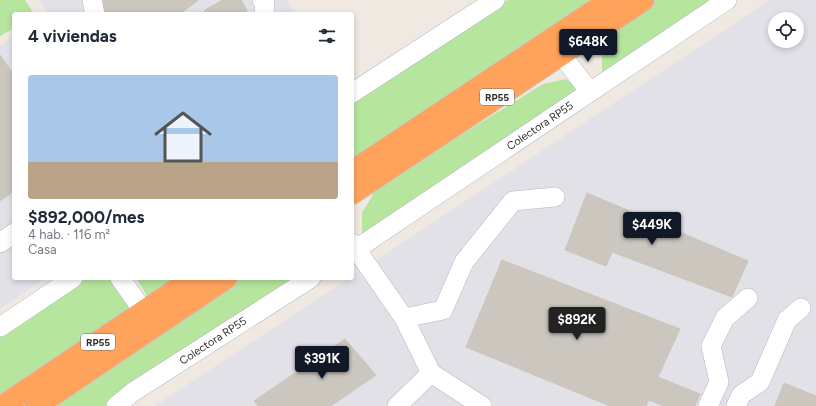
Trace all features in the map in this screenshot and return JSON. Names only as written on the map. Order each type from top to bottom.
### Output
[{"type":"highway","name":"RP55","points":[[354,171],[610,0]]},
{"type":"highway","name":"RP55","points":[[354,192],[642,0]]},
{"type":"highway","name":"RP55","points":[[3,406],[191,280]]},
{"type":"highway","name":"RP55","points":[[36,406],[223,280]]},
{"type":"street","points":[[92,0],[95,12]]},
{"type":"street","points":[[262,0],[265,4],[264,12]]},
{"type":"street","points":[[354,92],[495,0]]},
{"type":"street","name":"Colectora RP55","points":[[354,247],[727,0]]},
{"type":"street","points":[[561,54],[590,92]]},
{"type":"street","points":[[404,318],[443,310],[464,262],[513,201],[555,197]]},
{"type":"street","points":[[0,243],[12,234]]},
{"type":"street","points":[[354,249],[404,318],[431,373],[482,406]]},
{"type":"street","points":[[0,327],[70,280]]},
{"type":"street","points":[[121,280],[144,312]]},
{"type":"street","name":"Colectora RP55","points":[[116,406],[134,392],[308,280]]},
{"type":"street","points":[[708,406],[719,382],[711,346],[725,318],[748,298]]},
{"type":"street","points":[[736,406],[741,395],[760,382],[788,320],[801,308]]},
{"type":"street","points":[[397,406],[431,373]]},
{"type":"shaded area","points":[[39,0],[286,0],[294,12],[45,12],[46,11]]},
{"type":"shaded area","points":[[770,0],[816,0],[816,406],[155,406],[346,280],[354,280],[354,275]]},
{"type":"shaded area","points":[[12,37],[12,280],[43,280],[0,309],[0,46]]},
{"type":"green space","points":[[0,0],[25,0],[33,12],[12,12],[12,29],[0,36]]},
{"type":"green space","points":[[508,0],[599,0],[354,164],[354,98]]},
{"type":"green space","points":[[656,0],[712,0],[602,72],[602,48],[617,26]]},
{"type":"green space","points":[[566,79],[581,91],[362,234],[362,213],[378,186],[543,84]]},
{"type":"green space","points":[[83,280],[114,280],[134,310],[0,399],[0,336]]},
{"type":"green space","points":[[137,280],[178,280],[149,299]]},
{"type":"green space","points":[[238,280],[294,280],[109,406],[49,406]]},
{"type":"building","points":[[105,0],[198,0],[183,12],[103,12],[98,5]]},
{"type":"building","points":[[105,0],[198,0],[183,12],[103,12],[98,5]]},
{"type":"building","points":[[223,0],[241,0],[247,11],[204,12],[205,10]]},
{"type":"building","points":[[223,0],[241,0],[247,11],[204,12],[205,10]]},
{"type":"building","points":[[0,55],[12,72],[12,192],[0,201]]},
{"type":"building","points":[[587,193],[748,261],[732,297],[612,252],[606,266],[565,250]]},
{"type":"building","points":[[502,260],[680,329],[658,377],[700,394],[695,406],[664,406],[649,400],[646,406],[610,406],[466,347]]},
{"type":"building","points":[[345,339],[376,375],[331,406],[258,406],[254,401]]},
{"type":"building","points":[[784,383],[816,396],[816,406],[775,406]]}]
